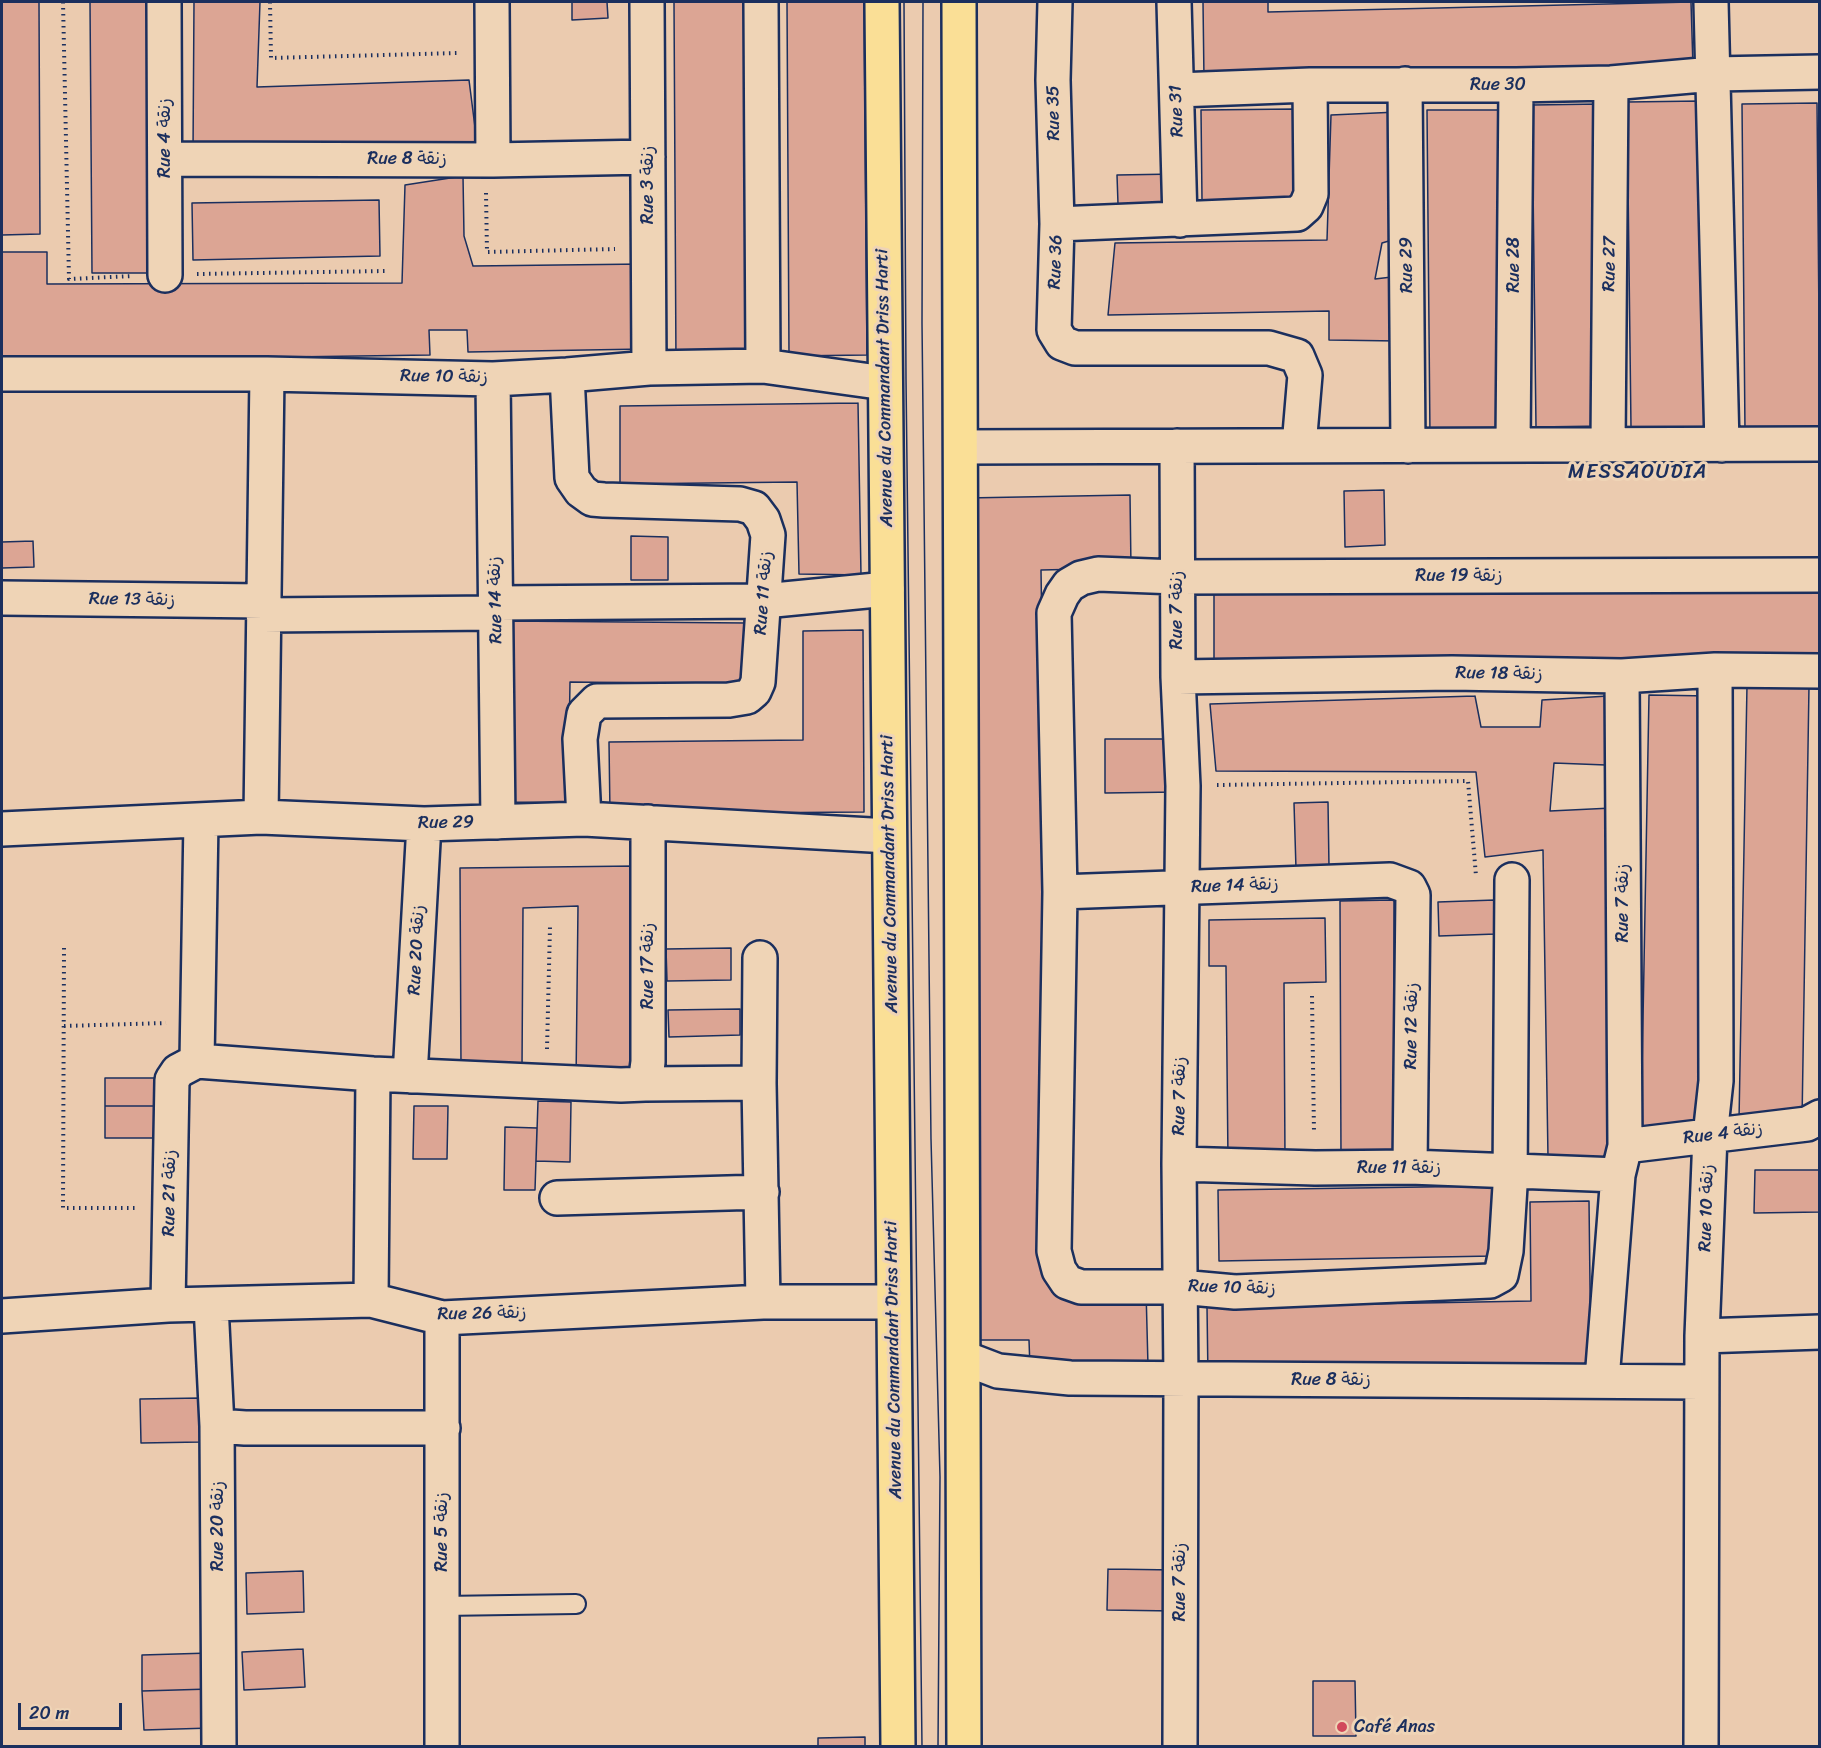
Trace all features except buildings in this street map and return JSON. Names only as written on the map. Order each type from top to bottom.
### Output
[{"type":"main road","name":"Avenue du Commandant Driss Harti","points":[[882,2],[898,1746]]},
{"type":"main road","points":[[959,2],[964,1358],[963,1746]]},
{"type":"street","name":"Rue 4 زنقة","points":[[164,2],[165,275]]},
{"type":"street","points":[[489,160],[492,2]]},
{"type":"street","name":"Rue 3 زنقة","points":[[647,2],[649,368]]},
{"type":"street","points":[[760,2],[763,366]]},
{"type":"street","name":"Rue 35","points":[[1055,2],[1053,80],[1057,225]]},
{"type":"street","name":"Rue 31","points":[[1174,2],[1180,220]]},
{"type":"street","points":[[1712,2],[1722,445]]},
{"type":"street","name":"Rue 30","points":[[1177,90],[1310,85],[1611,83],[1713,74],[1820,72]]},
{"type":"street","name":"Rue 27","points":[[1608,445],[1611,83]]},
{"type":"street","name":"Rue 29","points":[[1405,84],[1408,446]]},
{"type":"street","name":"Rue 36","points":[[1299,446],[1305,375],[1297,356],[1269,348],[1075,348],[1062,343],[1054,330],[1057,225],[1297,214],[1306,206],[1311,194],[1310,85]]},
{"type":"street","name":"Rue 28","points":[[1513,445],[1516,85]]},
{"type":"street","name":"Rue 8 زنقة","points":[[166,159],[489,160],[648,157]]},
{"type":"street","name":"Rue 10 زنقة","points":[[2,374],[267,374],[493,379],[649,368],[763,366],[885,383]]},
{"type":"street","points":[[261,817],[267,374]]},
{"type":"street","name":"Rue 11 زنقة","points":[[567,375],[572,478],[581,491],[592,499],[740,504],[754,508],[763,520],[768,535],[758,682],[754,691],[747,697],[729,700],[597,701],[584,714],[580,739],[584,819]]},
{"type":"street","name":"Rue 14 زنقة","points":[[493,379],[498,822]]},
{"type":"street","points":[[961,447],[1820,444]]},
{"type":"street","name":"Rue 7 زنقة","points":[[1177,446],[1178,677],[1183,786],[1179,1164],[1180,1746]]},
{"type":"street","name":"Rue 19 زنقة","points":[[1060,892],[1054,613],[1069,585],[1081,578],[1098,574],[1177,577],[1820,575]]},
{"type":"street","name":"Rue 13 زنقة","points":[[2,598],[263,608],[496,608],[764,601],[887,589]]},
{"type":"street","name":"Rue 10 زنقة","points":[[1701,1746],[1702,1336],[1710,1136],[1716,1081],[1715,670]]},
{"type":"street","name":"Rue 18 زنقة","points":[[1178,677],[1452,673],[1622,676],[1715,670],[1820,671]]},
{"type":"street","name":"Rue 7 زنقة","points":[[1602,1380],[1622,1160],[1622,676]]},
{"type":"street","name":"Rue 29","points":[[2,829],[261,817],[424,824],[584,819],[889,836]]},
{"type":"street","points":[[201,820],[197,1061],[373,1074],[546,1083],[633,1085],[759,1083]]},
{"type":"street","name":"Rue 17 زنقة","points":[[633,1085],[648,1062],[648,822]]},
{"type":"street","name":"Rue 20 زنقة","points":[[410,1076],[424,824]]},
{"type":"street","name":"Rue 14 زنقة","points":[[1060,892],[1390,880],[1409,886]]},
{"type":"street","name":"Rue 10 زنقة","points":[[1060,892],[1054,1251],[1059,1270],[1067,1282],[1081,1287],[1180,1287],[1235,1292],[1490,1281],[1501,1275],[1504,1265],[1509,1170],[1512,880]]},
{"type":"street","name":"Rue 12 زنقة","points":[[1409,886],[1413,895],[1410,1167]]},
{"type":"street","points":[[760,958],[759,1083],[763,1302]]},
{"type":"street","name":"Rue 21 زنقة","points":[[168,1305],[172,1080],[178,1071],[197,1061]]},
{"type":"street","points":[[371,1300],[373,1074]]},
{"type":"street","name":"Rue 4 زنقة","points":[[1622,1160],[1710,1136],[1807,1124],[1820,1117]]},
{"type":"street","name":"Rue 11 زنقة","points":[[1179,1164],[1509,1170],[1622,1160]]},
{"type":"street","points":[[557,1198],[762,1192]]},
{"type":"street","name":"Rue 26 زنقة","points":[[2,1316],[168,1305],[371,1300],[442,1318],[763,1302],[893,1302]]},
{"type":"street","name":"Rue 20 زنقة","points":[[211,1305],[217,1426],[219,1746]]},
{"type":"street","name":"Rue 5 زنقة","points":[[442,1318],[442,1746]]},
{"type":"street","points":[[1702,1336],[1820,1332]]},
{"type":"street","name":"Rue 8 زنقة","points":[[964,1358],[998,1371],[1070,1378],[1701,1382]]},
{"type":"street","points":[[217,1426],[443,1428]]},
{"type":"lane","points":[[442,1606],[576,1604]]},
{"type":"path","points":[[270,2],[271,58],[492,53]]},
{"type":"path","points":[[489,160],[487,252],[649,248]]},
{"type":"path","points":[[1183,786],[1468,781],[1477,883]]},
{"type":"path","points":[[546,1083],[550,927]]},
{"type":"path","points":[[64,948],[63,1208],[171,1208]]},
{"type":"path","points":[[1312,996],[1315,1168]]},
{"type":"path","points":[[64,1026],[199,1022]]},
{"type":"tram line","points":[[904,2],[906,379],[922,1746]]},
{"type":"tram line","points":[[923,2],[922,323],[931,1139],[940,1477],[938,1746]]},
{"type":"place","name":"Café Anas","points":[[1342,1727]]},
{"type":"district","name":"MESSAOUDIA","points":[[1638,473]]}]
